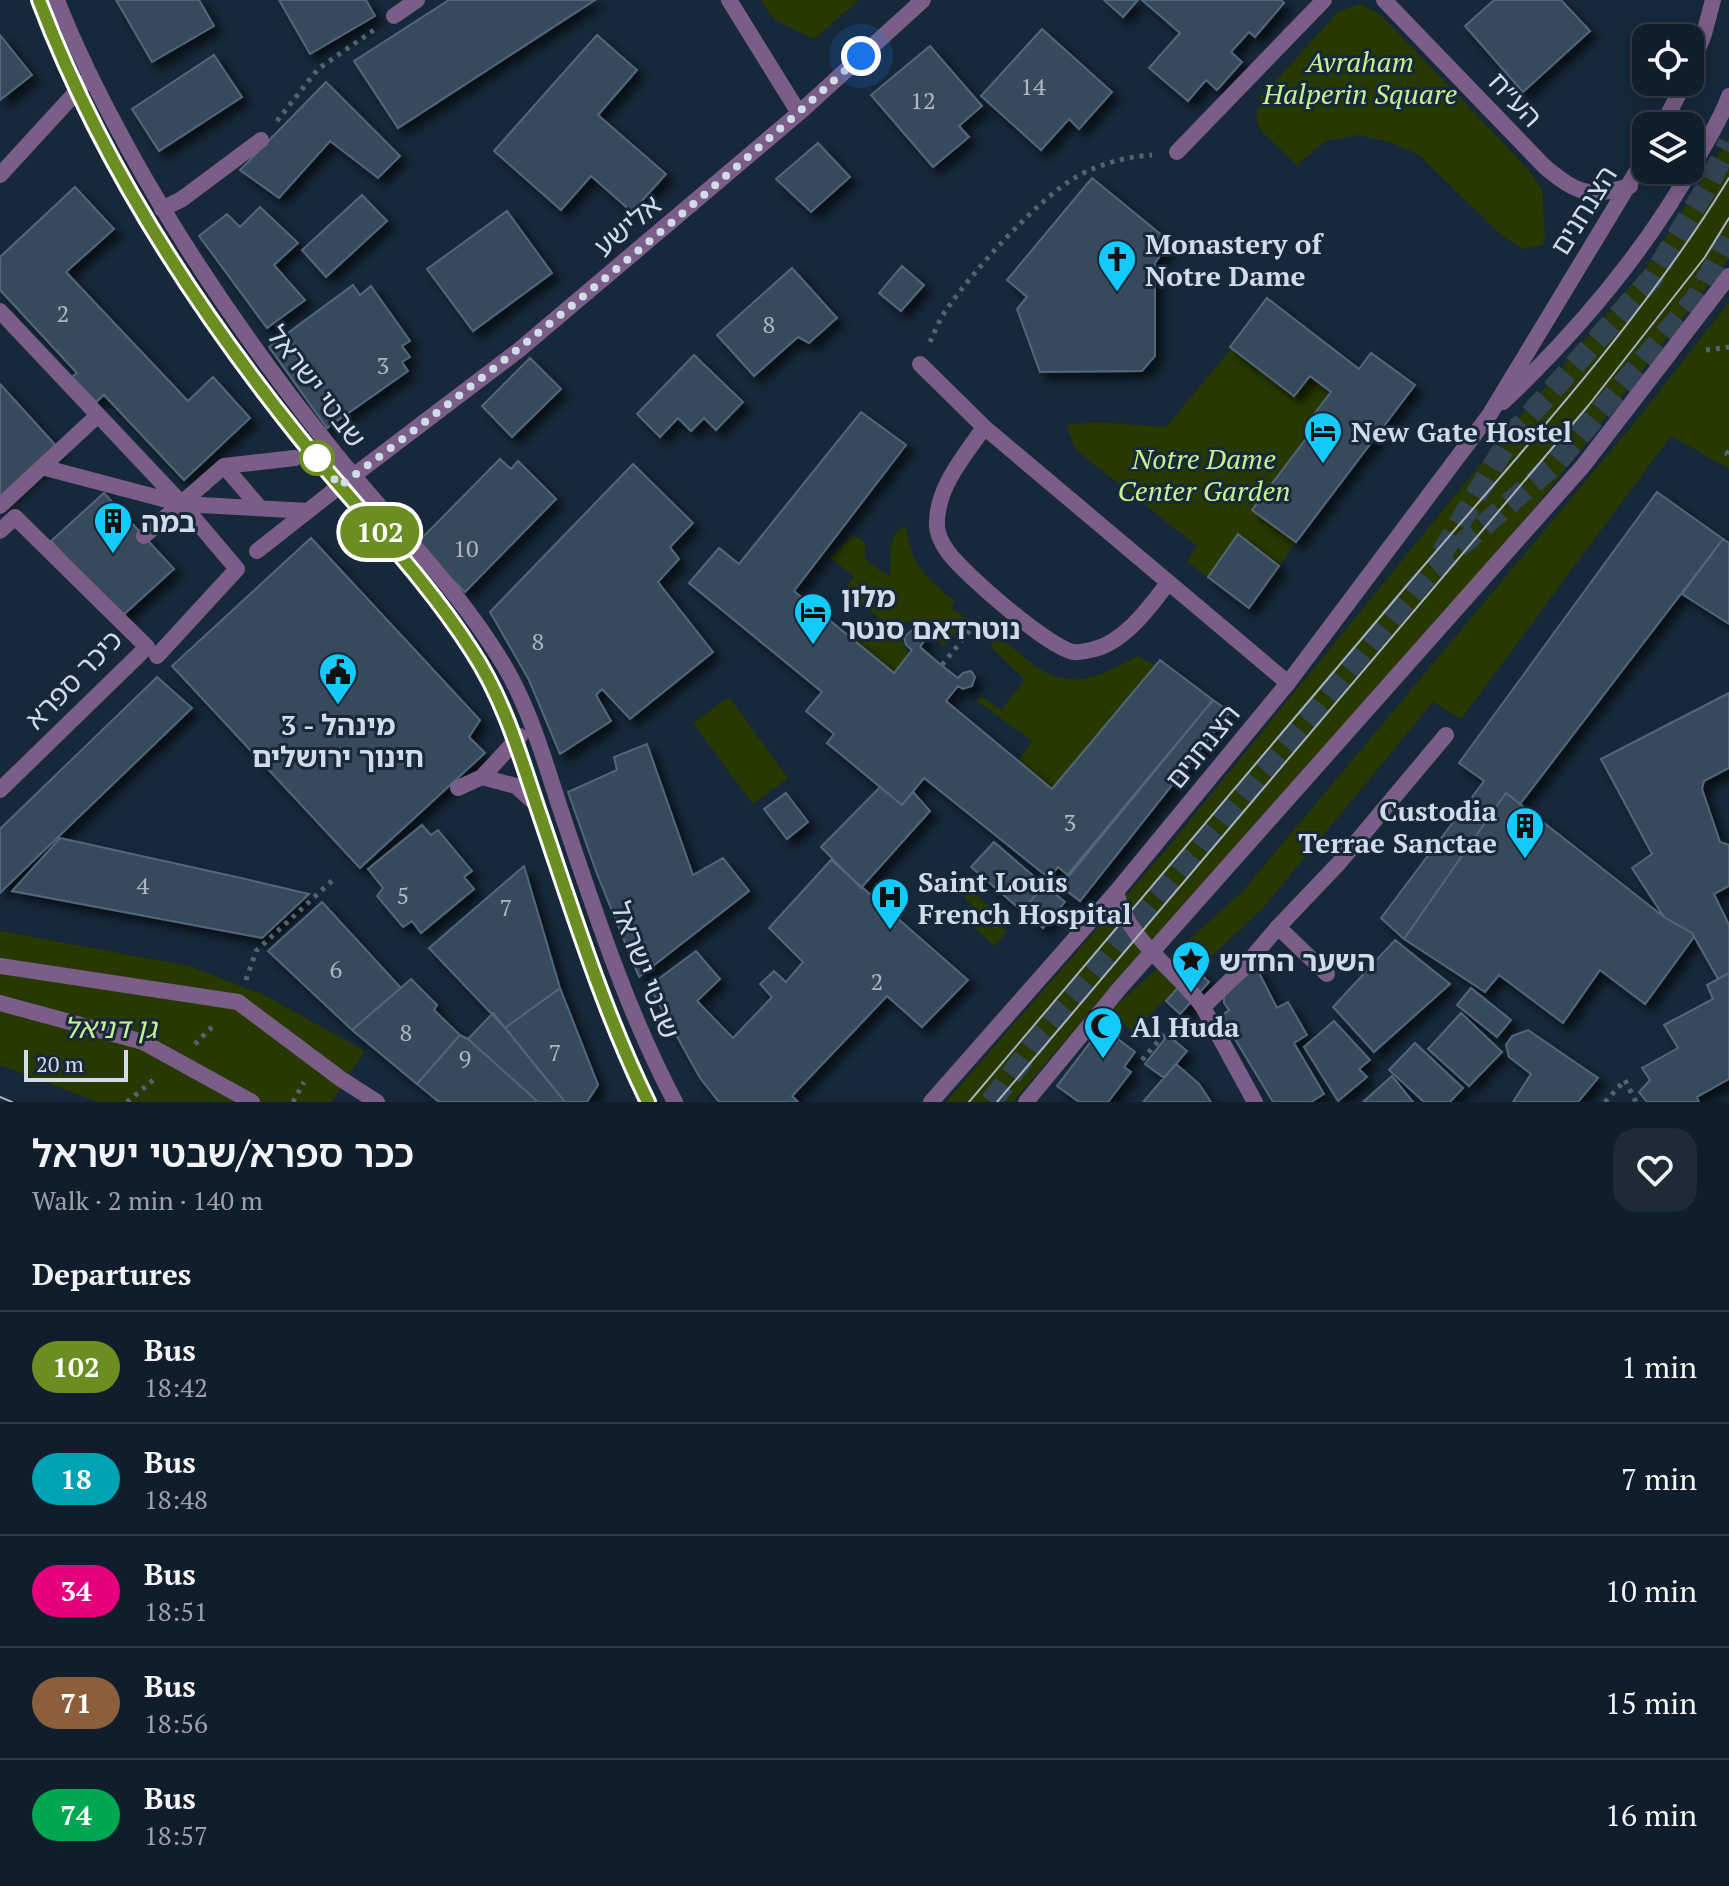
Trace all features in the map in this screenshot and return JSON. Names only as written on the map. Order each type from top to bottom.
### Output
[{"type":"street","name":"שבטי ישראל","points":[[39,0],[77,91],[139,206],[195,293],[298,436],[440,577],[490,642],[506,669],[530,721],[620,984],[675,1102]]},
{"type":"street","name":"שבטי ישראל","points":[[57,0],[90,77],[201,273],[346,481],[473,651],[499,699],[610,1018],[648,1102]]},
{"type":"street","points":[[394,16],[417,0]]},
{"type":"street","points":[[729,0],[799,113]]},
{"type":"street","name":"אלישע","points":[[257,551],[519,350],[799,113],[923,0]]},
{"type":"street","points":[[1177,152],[1324,0]]},
{"type":"street","name":"הע״ח","points":[[1384,0],[1563,182],[1584,193],[1604,193],[1630,186]]},
{"type":"street","points":[[1704,34],[1713,0]]},
{"type":"street","points":[[0,175],[90,77]]},
{"type":"street","name":"הצנחנים","points":[[1490,414],[1539,369],[1652,232],[1674,201],[1729,96]]},
{"type":"street","points":[[162,209],[182,199],[261,140]]},
{"type":"street","name":"הצנחנים","points":[[932,1100],[1116,892],[1288,683],[1490,414],[1632,182]]},
{"type":"street","points":[[1026,1102],[1151,953],[1583,466],[1729,276]]},
{"type":"street","points":[[0,311],[182,504],[237,569],[157,656]]},
{"type":"street","points":[[920,364],[984,427],[1288,683]]},
{"type":"street","points":[[0,506],[97,416]]},
{"type":"street","points":[[984,427],[946,486],[940,500],[937,526],[941,542],[950,555],[998,601],[1073,652],[1091,650],[1119,636],[1150,607],[1168,583]]},
{"type":"street","points":[[144,536],[224,466],[295,458]]},
{"type":"street","points":[[224,466],[260,508]]},
{"type":"street","points":[[42,467],[182,504],[308,511]]},
{"type":"street","name":"כיכר ספרא","points":[[0,531],[15,517],[147,647],[0,790]]},
{"type":"street","points":[[458,788],[482,777],[516,742],[530,721]]},
{"type":"street","points":[[1203,1007],[1338,864],[1446,735]]},
{"type":"street","points":[[482,777],[516,786],[537,805]]},
{"type":"street","points":[[1116,892],[1124,917],[1151,953],[1203,1007],[1255,1102]]},
{"type":"street","points":[[1278,927],[1327,974]]},
{"type":"street","points":[[0,966],[238,1002],[377,1102]]},
{"type":"street","points":[[0,1003],[143,1042],[252,1102]]},
{"type":"path","points":[[261,140],[318,69],[394,16]]},
{"type":"path","points":[[920,364],[944,312],[961,289],[1047,199],[1074,178],[1107,162],[1177,152]]},
{"type":"path","points":[[942,665],[987,611]]},
{"type":"path","points":[[238,1002],[256,951],[335,878]]},
{"type":"path","points":[[1142,1060],[1166,1032],[1184,1032]]},
{"type":"path","points":[[1605,1102],[1625,1080],[1636,1102]]},
{"type":"green space","points":[[760,0],[859,0],[814,39],[775,20]]},
{"type":"green space","name":"Avraham Halperin Square","points":[[1360,4],[1381,15],[1526,167],[1542,188],[1543,245],[1523,249],[1501,235],[1418,154],[1389,142],[1358,135],[1325,141],[1297,165],[1262,132],[1256,119],[1260,98],[1338,12]]},
{"type":"green space","points":[[1729,138],[1729,258],[1548,491],[1217,890],[1119,977],[1013,1102],[946,1102],[1165,851],[1470,477],[1647,266],[1700,184],[1704,184],[1704,177]]},
{"type":"green space","points":[[1729,302],[1729,469],[1671,436],[1461,719],[1433,702],[1263,908],[1132,1031],[1109,1012],[1242,892],[1640,416]]},
{"type":"green space","name":"Notre Dame Center Garden","points":[[1232,348],[1294,396],[1310,376],[1330,394],[1305,426],[1311,432],[1252,510],[1296,542],[1279,566],[1238,535],[1208,577],[1187,562],[1197,546],[1075,449],[1067,425],[1096,422],[1166,427]]},
{"type":"green space","points":[[906,526],[912,552],[921,570],[955,602],[951,607],[966,619],[944,646],[912,623],[900,626],[897,634],[909,653],[894,673],[855,641],[878,617],[844,591],[854,576],[830,558],[851,536],[856,536],[864,543],[864,559],[890,577],[892,541]]},
{"type":"green space","points":[[995,640],[1008,645],[1056,677],[1082,679],[1095,676],[1137,656],[1155,665],[1052,789],[1018,761],[1032,741],[977,701],[981,696],[1001,710],[1025,680],[990,646]]},
{"type":"green space","points":[[729,697],[788,778],[753,804],[693,723]]},
{"type":"green space","points":[[971,890],[999,915],[995,920],[1007,932],[994,946],[964,918],[974,907],[964,897]]},
{"type":"green space","name":"גן דניאל","points":[[0,931],[189,966],[264,995],[365,1051],[331,1102],[98,1102],[0,1065]]},
{"type":"building","points":[[116,0],[199,0],[214,26],[152,62]]},
{"type":"building","points":[[279,0],[366,0],[375,16],[310,54]]},
{"type":"building","points":[[449,0],[595,0],[398,128],[354,61]]},
{"type":"building","points":[[1104,0],[1138,0],[1123,17]]},
{"type":"building","points":[[1142,0],[1281,0],[1284,3],[1255,37],[1249,32],[1231,52],[1242,62],[1217,90],[1206,80],[1188,101],[1149,68],[1180,33]]},
{"type":"building","points":[[1494,0],[1561,0],[1590,31],[1523,92],[1465,26]]},
{"type":"building","points":[[1042,29],[1112,92],[1079,129],[1069,119],[1041,150],[981,96]]},
{"type":"building","points":[[0,35],[32,75],[0,100]]},
{"type":"building","points":[[597,35],[637,70],[598,115],[666,174],[632,212],[591,176],[561,210],[494,151]]},
{"type":"building","points":[[930,46],[982,106],[959,126],[969,137],[933,167],[871,95]]},
{"type":"building","points":[[214,55],[242,97],[159,151],[132,109]]},
{"type":"building","points":[[326,82],[400,156],[378,178],[330,141],[279,198],[240,170]]},
{"type":"building","points":[[818,143],[850,177],[811,212],[776,179]]},
{"type":"building","points":[[1092,178],[1170,242],[1155,263],[1155,356],[1142,371],[1040,372],[1017,309],[1027,297],[1007,280]]},
{"type":"building","points":[[75,187],[114,229],[66,272],[188,401],[213,377],[250,418],[184,480],[104,395],[96,402],[72,377],[77,373],[0,290],[0,257]]},
{"type":"building","points":[[362,195],[387,221],[326,277],[302,250]]},
{"type":"building","points":[[260,207],[298,243],[274,265],[305,300],[267,328],[199,236],[227,214],[240,227]]},
{"type":"building","points":[[507,211],[552,273],[473,331],[427,269]]},
{"type":"building","points":[[902,266],[924,285],[901,311],[879,293]]},
{"type":"building","points":[[792,268],[837,318],[809,343],[798,337],[754,376],[717,335]]},
{"type":"building","points":[[353,285],[360,295],[371,286],[410,341],[402,346],[410,357],[402,362],[408,371],[327,428],[269,347]]},
{"type":"building","points":[[1267,298],[1359,369],[1371,353],[1415,385],[1296,542],[1252,510],[1311,432],[1305,426],[1331,392],[1310,376],[1294,396],[1230,347]]},
{"type":"building","points":[[694,355],[743,402],[716,430],[704,418],[691,431],[678,418],[660,437],[637,414]]},
{"type":"building","points":[[530,358],[561,389],[512,437],[482,406]]},
{"type":"building","points":[[0,384],[59,449],[0,503]]},
{"type":"building","name":"מלון נוטרדאם סנטר","points":[[861,412],[906,445],[794,591],[894,673],[912,650],[906,645],[904,637],[912,630],[921,632],[925,640],[920,647],[941,665],[958,678],[971,671],[975,677],[972,686],[963,689],[958,686],[946,701],[1052,789],[1160,660],[1213,700],[1069,876],[1058,867],[1049,878],[924,778],[902,805],[827,743],[834,734],[806,711],[822,692],[689,583],[719,548],[739,564]]},
{"type":"building","points":[[500,459],[511,469],[518,461],[556,499],[465,592],[416,544]]},
{"type":"building","points":[[633,464],[693,523],[670,547],[679,559],[658,582],[713,652],[630,719],[602,689],[596,695],[611,721],[560,754],[529,680],[490,612]]},
{"type":"building","points":[[1657,492],[1723,539],[1520,804],[1506,793],[1404,939],[1381,918],[1484,781],[1459,763]]},
{"type":"building","name":"במה","points":[[104,493],[174,569],[121,617],[51,541]]},
{"type":"building","points":[[1238,534],[1279,566],[1249,608],[1208,577]]},
{"type":"building","name":"3 - מינהל חינוך ירושלים","points":[[311,538],[480,720],[469,737],[485,753],[360,868],[172,666]]},
{"type":"building","points":[[1723,539],[1729,543],[1729,624],[1682,594]]},
{"type":"building","points":[[157,677],[192,708],[0,893],[0,829]]},
{"type":"building","points":[[1729,693],[1729,768],[1704,781],[1702,789],[1720,842],[1729,845],[1729,886],[1714,894],[1729,925],[1729,973],[1718,979],[1692,933],[1664,917],[1632,868],[1652,854],[1601,759]]},
{"type":"building","points":[[1213,700],[1230,712],[1080,901],[1059,885]]},
{"type":"building","points":[[647,744],[693,875],[723,858],[749,891],[639,977],[568,792],[617,770],[614,757]]},
{"type":"building","points":[[880,787],[902,805],[913,792],[930,811],[861,888],[821,847]]},
{"type":"building","points":[[786,793],[808,822],[787,839],[764,809]]},
{"type":"building","name":"Custodia Terrae Sanctae","points":[[1506,793],[1664,917],[1692,933],[1694,937],[1645,1004],[1600,970],[1563,1023],[1499,975],[1485,992],[1404,939]]},
{"type":"building","points":[[422,825],[431,835],[438,830],[472,871],[464,877],[474,889],[421,933],[412,921],[403,927],[377,896],[383,888],[368,869]]},
{"type":"building","points":[[60,838],[309,894],[262,938],[12,891]]},
{"type":"building","points":[[994,842],[1044,885],[1022,911],[971,867]]},
{"type":"building","points":[[831,860],[968,980],[922,1027],[887,996],[792,1096],[798,1102],[719,1102],[700,1078],[649,986],[696,951],[720,979],[697,1001],[733,1038],[772,997],[760,984],[774,971],[786,982],[803,962],[769,928]]},
{"type":"building","points":[[524,866],[560,988],[505,1028],[429,948]]},
{"type":"building","points":[[1044,885],[1065,902],[1043,928],[1022,911]]},
{"type":"building","points":[[322,902],[401,988],[352,1030],[268,951]]},
{"type":"building","points":[[1395,940],[1450,984],[1374,1052],[1333,1007]]},
{"type":"building","points":[[1256,967],[1277,1008],[1288,1002],[1307,1035],[1294,1043],[1324,1094],[1311,1102],[1273,1102],[1221,1016],[1229,1010],[1224,1003],[1224,995]]},
{"type":"building","points":[[1195,969],[1209,982],[1180,1014],[1166,1001]]},
{"type":"building","points":[[1729,973],[1729,1079],[1697,1097],[1699,1102],[1647,1102],[1639,1092],[1650,1080],[1642,1068],[1678,1048],[1664,1025],[1713,999],[1707,985]]},
{"type":"building","points":[[411,979],[437,1005],[434,1010],[460,1035],[417,1084],[352,1030]]},
{"type":"building","points":[[560,988],[598,1085],[587,1102],[565,1102],[505,1028]]},
{"type":"building","points":[[1471,988],[1511,1020],[1497,1037],[1457,1005]]},
{"type":"building","points":[[493,1013],[565,1102],[538,1102],[468,1039]]},
{"type":"building","points":[[1461,1013],[1502,1052],[1469,1086],[1428,1049]]},
{"type":"building","points":[[1334,1021],[1370,1060],[1359,1069],[1367,1077],[1338,1101],[1304,1047]]},
{"type":"building","name":"Al Huda","points":[[1102,1027],[1135,1052],[1124,1067],[1131,1072],[1108,1102],[1079,1102],[1057,1086]]},
{"type":"building","points":[[1528,1030],[1598,1078],[1578,1102],[1513,1102],[1531,1074],[1509,1057],[1506,1045],[1512,1036]]},
{"type":"building","points":[[460,1035],[538,1102],[439,1102],[417,1084]]},
{"type":"building","points":[[1168,1035],[1187,1051],[1164,1078],[1145,1064]]},
{"type":"building","points":[[1415,1043],[1463,1088],[1450,1102],[1424,1102],[1389,1070]]},
{"type":"building","points":[[1176,1064],[1199,1084],[1211,1102],[1143,1102]]},
{"type":"building","points":[[1392,1076],[1413,1102],[1363,1102]]},
{"type":"tunnel","points":[[1442,553],[1511,436],[1653,277],[1708,185],[1729,143]]},
{"type":"tunnel","points":[[991,1102],[1039,1038],[1431,571],[1557,462],[1697,297],[1729,239]]},
{"type":"tram line","points":[[969,1102],[1616,339],[1694,233],[1729,178]]},
{"type":"tram line","points":[[997,1102],[1588,406],[1705,257],[1729,218]]},
{"type":"tram line","points":[[0,1097],[12,1102]]},
{"type":"bus line","name":"102","points":[[39,0],[77,91],[110,155],[195,293],[298,436],[415,573],[473,651],[487,675],[516,742],[610,1018],[648,1102]]},
{"type":"place","name":"Monastery of Notre Dame","points":[[1117,293]]},
{"type":"place","name":"New Gate Hostel","points":[[1323,465]]},
{"type":"place","name":"במה","points":[[113,555]]},
{"type":"place","name":"מלון נוטרדאם סנטר","points":[[813,646]]},
{"type":"place","name":"3 - מינהל חינוך ירושלים","points":[[338,706]]},
{"type":"place","name":"Custodia Terrae Sanctae","points":[[1525,860]]},
{"type":"place","name":"Saint Louis French Hospital","points":[[890,931]]},
{"type":"place","name":"השער החדש","points":[[1191,994]]},
{"type":"place","name":"Al Huda","points":[[1103,1060]]},
{"type":"route","points":[[317,458],[312,452],[340,486],[519,350],[799,113],[861,56]]}]
